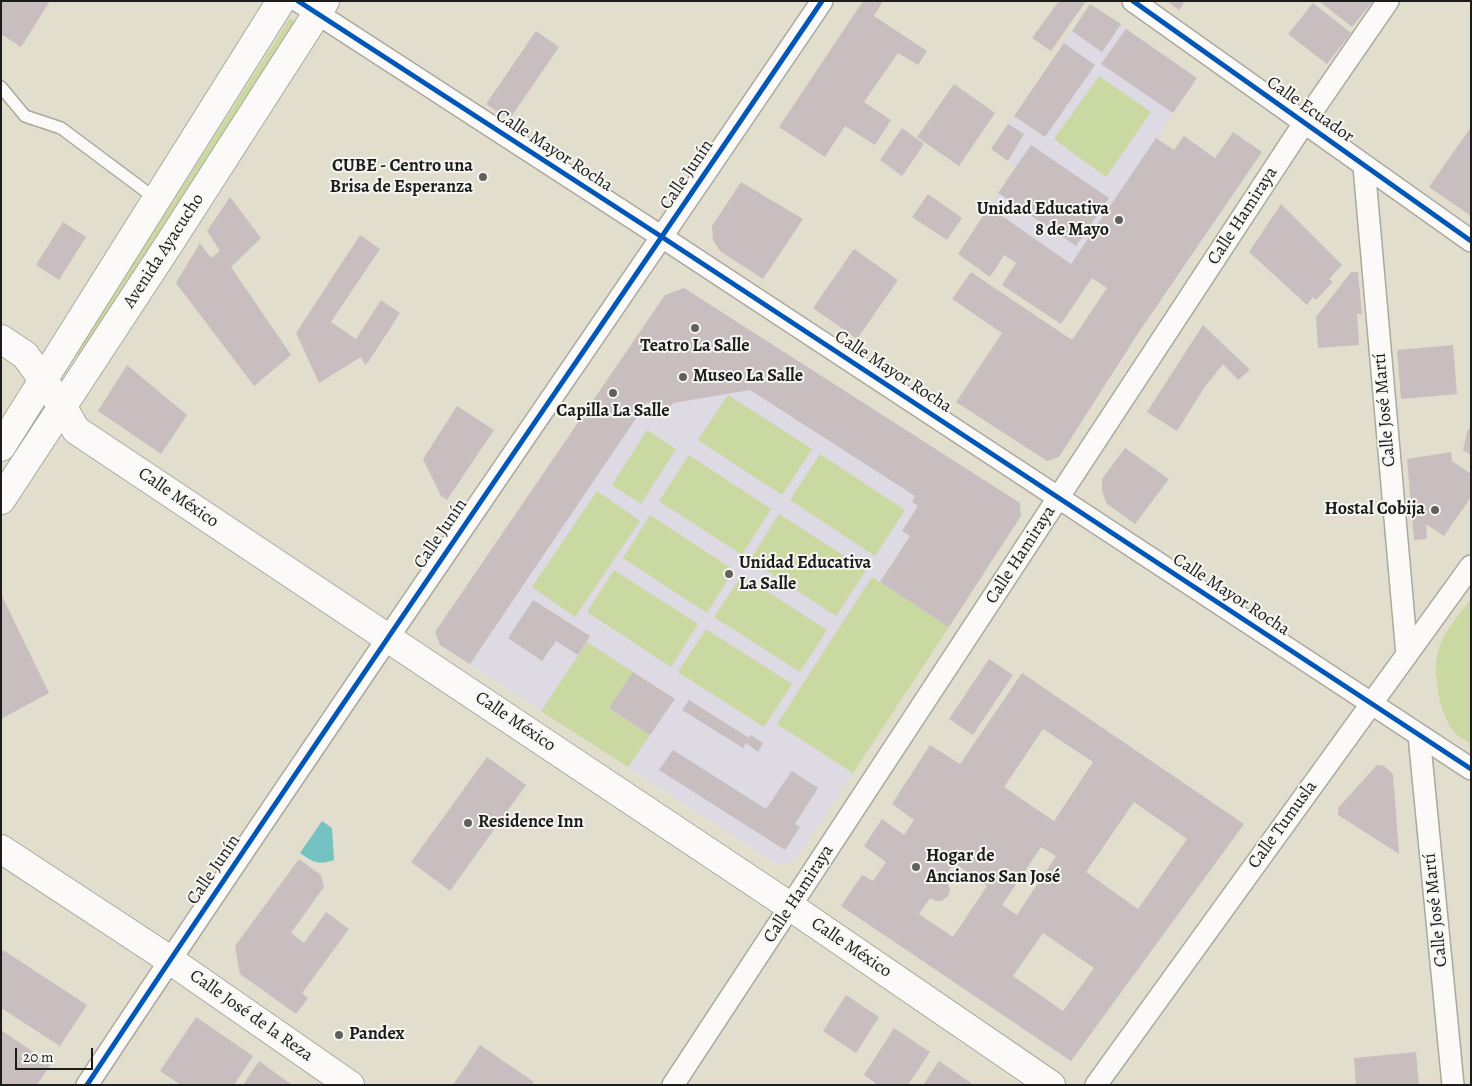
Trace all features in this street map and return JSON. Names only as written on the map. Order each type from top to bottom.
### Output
[{"type":"main road","name":"Avenida Ayacucho","points":[[1,447],[281,1]]},
{"type":"main road","name":"Avenida Ayacucho","points":[[1,500],[174,236],[313,6]]},
{"type":"main road","name":"Calle México","points":[[1,339],[25,355],[62,406],[76,430],[791,907],[1051,1085]]},
{"type":"main road","name":"Calle José de la Reza","points":[[1,849],[170,960],[350,1085]]},
{"type":"street","name":"Calle Junín","points":[[87,1085],[388,637],[822,1]]},
{"type":"street","name":"Calle Ecuador","points":[[1133,1],[1471,241]]},
{"type":"street","name":"Calle Hamiraya","points":[[673,1085],[1304,123],[1388,1]]},
{"type":"street","name":"Calle Mayor Rocha","points":[[313,6],[1471,769]]},
{"type":"street","name":"Calle José Martí","points":[[1364,166],[1407,655]]},
{"type":"street","name":"Calle Tumusla","points":[[1096,1085],[1471,566]]},
{"type":"street","name":"Calle José Martí","points":[[1419,735],[1454,1085]]},
{"type":"lane","points":[[1,87],[25,116],[61,128],[156,199]]},
{"type":"shaded area","points":[[1090,4],[1197,78],[1156,138],[1234,191],[1149,317],[989,207],[1016,167],[991,149]]},
{"type":"shaded area","name":"Unidad Educativa La Salle","points":[[684,288],[1020,503],[1021,516],[853,773],[796,859],[784,864],[775,863],[440,645],[665,295]]},
{"type":"green space","points":[[290,18],[296,22],[82,358],[76,354]]},
{"type":"green space","points":[[1099,76],[1151,112],[1106,177],[1054,139]]},
{"type":"green space","points":[[728,395],[812,449],[782,495],[698,440]]},
{"type":"green space","points":[[647,430],[676,449],[641,504],[612,485]]},
{"type":"green space","points":[[820,454],[905,510],[875,556],[790,500]]},
{"type":"green space","points":[[689,455],[771,509],[742,555],[659,501]]},
{"type":"green space","points":[[597,491],[640,521],[575,617],[532,587]]},
{"type":"green space","points":[[779,514],[866,570],[836,616],[750,560]]},
{"type":"green space","points":[[650,515],[734,570],[707,613],[623,558]]},
{"type":"green space","points":[[614,570],[698,624],[671,667],[587,612]]},
{"type":"green space","points":[[742,575],[827,630],[800,672],[714,617]]},
{"type":"green space","points":[[872,577],[949,627],[853,773],[777,724]]},
{"type":"green space","points":[[1471,598],[1471,744],[1455,733],[1445,716],[1437,682],[1436,660],[1444,637]]},
{"type":"green space","points":[[706,629],[792,684],[764,727],[678,672]]},
{"type":"green space","points":[[587,642],[633,672],[609,708],[650,735],[628,767],[541,711]]},
{"type":"water","points":[[322,821],[332,828],[334,860],[320,863],[300,853]]},
{"type":"building","points":[[1,1],[50,1],[21,47],[1,34]]},
{"type":"building","points":[[863,1],[883,1],[874,16],[927,51],[918,65],[898,53],[864,102],[891,120],[875,145],[845,126],[825,157],[779,127]]},
{"type":"building","points":[[1059,1],[1086,1],[1051,51],[1032,38]]},
{"type":"building","points":[[1167,1],[1185,1],[1179,10]]},
{"type":"building","points":[[1319,1],[1373,1],[1352,27]]},
{"type":"building","points":[[1313,3],[1351,33],[1327,64],[1288,34]]},
{"type":"building","points":[[1090,4],[1121,24],[1102,52],[1072,31]]},
{"type":"building","points":[[1126,29],[1197,78],[1173,113],[1101,64]]},
{"type":"building","points":[[536,31],[559,47],[509,120],[486,104]]},
{"type":"building","points":[[1064,43],[1095,65],[1045,137],[1014,116]]},
{"type":"building","points":[[954,84],[995,113],[959,166],[917,137]]},
{"type":"building","points":[[1008,124],[1024,134],[1008,161],[991,149]]},
{"type":"building","points":[[1471,127],[1471,216],[1429,187]]},
{"type":"building","points":[[902,128],[924,144],[902,176],[880,160]]},
{"type":"building","points":[[1233,132],[1262,152],[1139,332],[1059,457],[1047,461],[956,402],[1002,333],[952,299],[971,272],[1072,340],[1107,288],[1092,278],[1061,324],[1002,285],[1016,263],[1004,255],[990,277],[958,254],[989,207],[1071,264],[1156,138],[1174,150],[1184,136],[1215,158]]},
{"type":"building","points":[[1031,145],[1109,198],[1076,246],[998,193]]},
{"type":"building","points":[[741,182],[803,219],[763,279],[720,251],[713,240],[712,226]]},
{"type":"building","points":[[928,194],[962,218],[947,240],[912,217]]},
{"type":"building","points":[[230,197],[261,238],[231,267],[291,355],[254,386],[176,283],[200,243],[211,258],[220,251],[207,231]]},
{"type":"building","points":[[1281,204],[1342,265],[1329,279],[1333,282],[1316,300],[1313,297],[1307,305],[1249,252]]},
{"type":"building","points":[[63,222],[86,237],[59,280],[36,265]]},
{"type":"building","points":[[360,235],[380,249],[331,322],[356,339],[381,300],[400,313],[365,365],[361,357],[319,383],[296,333]]},
{"type":"building","points":[[854,249],[898,280],[857,339],[813,308]]},
{"type":"building","points":[[1351,272],[1358,272],[1362,314],[1357,314],[1359,345],[1318,348],[1316,317]]},
{"type":"building","points":[[684,288],[1020,503],[1021,516],[949,627],[880,582],[910,536],[902,531],[918,506],[912,502],[915,496],[750,390],[673,403],[665,414],[647,402],[470,664],[440,645],[435,632],[665,295]]},
{"type":"building","points":[[1203,325],[1250,370],[1238,380],[1223,364],[1204,388],[1177,431],[1147,412]]},
{"type":"building","points":[[1453,345],[1457,394],[1401,399],[1397,350]]},
{"type":"building","points":[[127,365],[187,415],[161,454],[98,411]]},
{"type":"building","points":[[457,406],[494,430],[447,500],[441,496],[423,459]]},
{"type":"building","points":[[1471,426],[1471,455],[1463,450],[1467,432]]},
{"type":"building","points":[[1125,448],[1169,479],[1135,524],[1107,504],[1102,491],[1102,479]]},
{"type":"building","points":[[1451,452],[1452,461],[1471,474],[1471,497],[1444,536],[1426,524],[1427,539],[1414,540],[1407,459]]},
{"type":"building","points":[[1,594],[49,693],[1,719]]},
{"type":"building","points":[[533,600],[590,636],[578,655],[556,641],[542,661],[508,638]]},
{"type":"building","points":[[989,659],[1013,675],[973,735],[949,719]]},
{"type":"building","points":[[633,672],[675,699],[650,735],[609,708]]},
{"type":"building","name":"Hogar de Ancianos San José","points":[[1022,673],[1244,824],[1071,1061],[841,906],[862,875],[873,881],[886,862],[864,846],[882,819],[904,835],[914,820],[892,804],[930,745],[960,764]],"holes":[[[1043,729],[1093,762],[1054,821],[1004,787]],[[1134,802],[1187,839],[1138,909],[1086,872]],[[1041,847],[1056,856],[1017,915],[1002,905]],[[954,863],[987,886],[953,937],[919,914],[930,898],[942,901],[948,896],[950,890],[948,884],[943,879]],[[1043,933],[1094,968],[1063,1011],[1013,976]]]},
{"type":"building","points":[[689,700],[749,738],[751,735],[763,743],[758,752],[746,743],[743,748],[682,710]]},
{"type":"building","points":[[673,750],[766,809],[792,771],[818,788],[795,824],[800,827],[785,850],[659,770]]},
{"type":"building","points":[[487,757],[526,785],[450,891],[411,862]]},
{"type":"building","points":[[1377,765],[1384,766],[1393,774],[1399,854],[1338,815],[1338,808]]},
{"type":"building","points":[[299,859],[321,875],[324,887],[291,933],[304,943],[326,912],[349,929],[302,993],[308,998],[296,1014],[240,974],[235,946]]},
{"type":"building","points":[[3,950],[87,1005],[60,1046],[1,1008],[1,953]]},
{"type":"building","points":[[846,995],[879,1017],[856,1053],[823,1031]]},
{"type":"building","points":[[196,1017],[253,1056],[234,1085],[181,1085],[160,1071]]},
{"type":"building","points":[[894,1028],[930,1052],[908,1085],[878,1085],[864,1075]]},
{"type":"building","points":[[1,1030],[51,1064],[37,1085],[1,1085]]},
{"type":"building","points":[[480,1045],[534,1082],[532,1085],[453,1085]]},
{"type":"building","points":[[1416,1052],[1419,1085],[1356,1085],[1354,1058]]},
{"type":"building","points":[[259,1061],[292,1085],[243,1085]]},
{"type":"building","points":[[939,1061],[974,1085],[923,1085]]},
{"type":"cycle path","points":[[298,1],[662,237],[1471,769]]},
{"type":"cycle path","points":[[87,1085],[361,678],[822,1]]},
{"type":"cycle path","points":[[1133,1],[1471,241]]},
{"type":"place","name":"CUBE - Centro una Brisa de Esperanza","points":[[483,177]]},
{"type":"place","name":"Unidad Educativa 8 de Mayo","points":[[1119,220]]},
{"type":"place","name":"Teatro La Salle","points":[[695,328]]},
{"type":"place","name":"Museo La Salle","points":[[683,377]]},
{"type":"place","name":"Capilla La Salle","points":[[613,393]]},
{"type":"place","name":"Hostal Cobija","points":[[1435,510]]},
{"type":"place","name":"Unidad Educativa La Salle","points":[[729,574]]},
{"type":"place","name":"Residence Inn","points":[[468,823]]},
{"type":"place","name":"Hogar de Ancianos San José","points":[[916,867]]},
{"type":"place","name":"Pandex","points":[[339,1035]]}]
